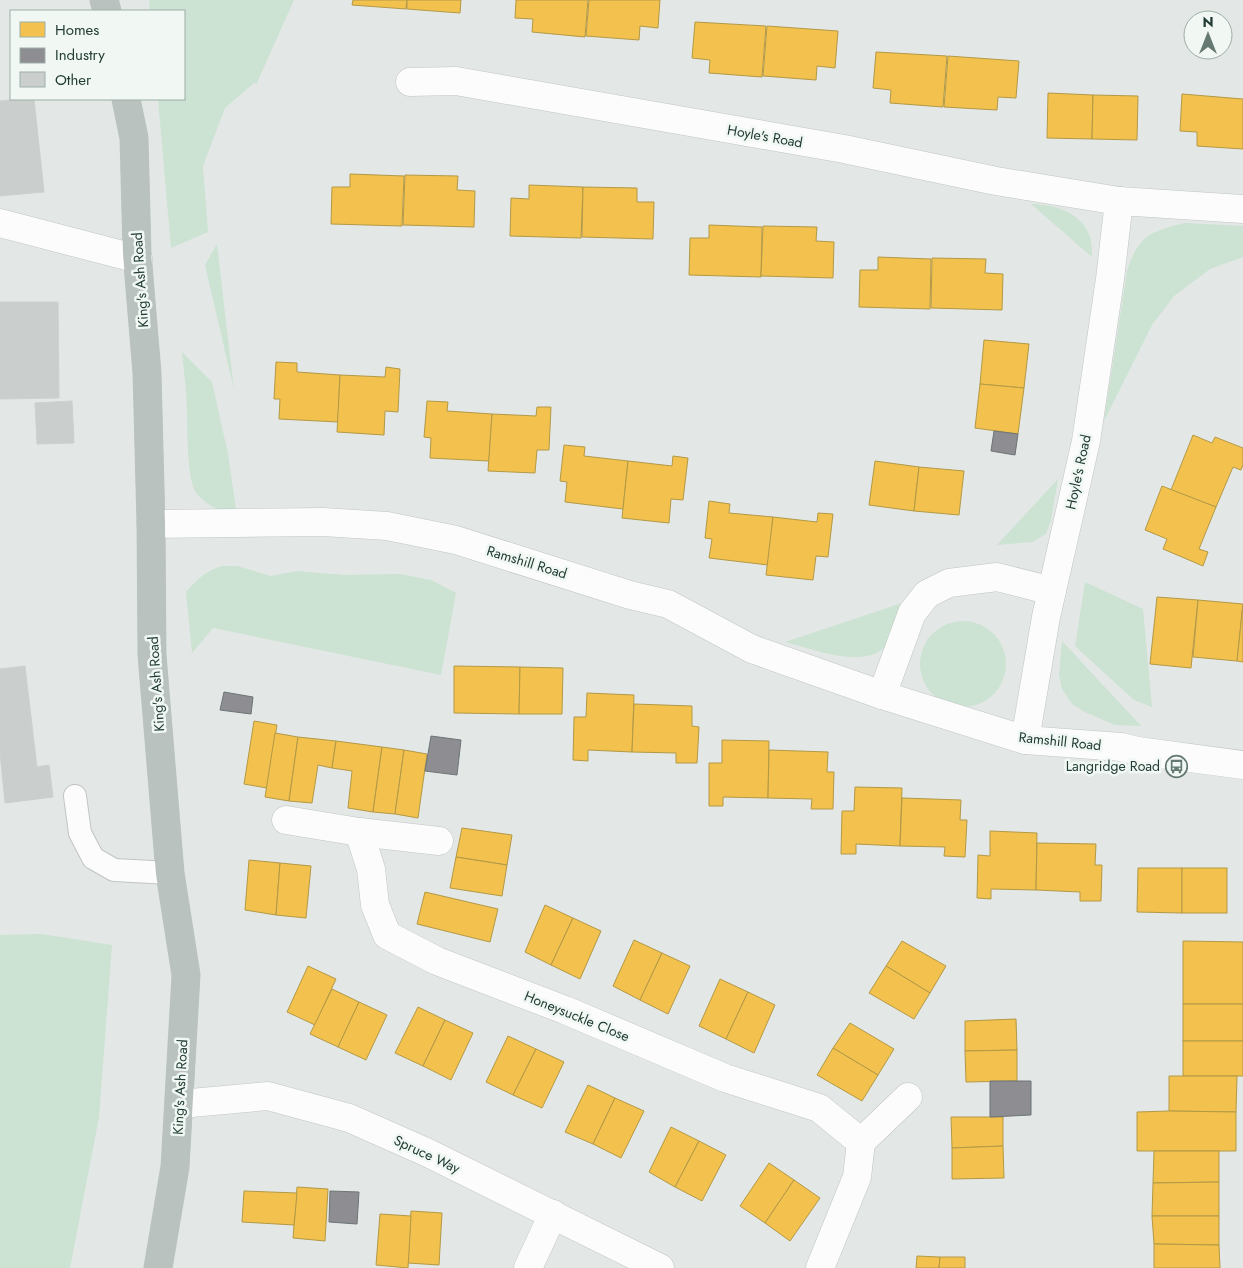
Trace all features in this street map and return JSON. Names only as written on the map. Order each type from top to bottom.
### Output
[{"type":"highway","name":"King's Ash Road","points":[[126,100],[134,138],[138,259],[147,374],[152,655],[170,873],[186,975],[175,1167],[158,1268]]},
{"type":"street","name":"Hoyle's Road","points":[[410,82],[456,81],[844,149],[996,181],[1119,201],[1243,209]]},
{"type":"street","name":"Hoyle's Road","points":[[1025,740],[1052,591],[1086,441],[1110,279],[1119,201]]},
{"type":"street","points":[[0,223],[138,259]]},
{"type":"street","name":"Ramshill Road","points":[[151,524],[323,522],[387,526],[456,540],[630,595],[668,604],[752,649],[882,695],[1025,740],[1121,747],[1243,765]]},
{"type":"street","points":[[882,695],[912,612],[927,594],[949,583],[997,577],[1052,591]]},
{"type":"street","points":[[286,820],[359,832],[439,841]]},
{"type":"street","name":"Honeysuckle Close","points":[[359,832],[371,869],[375,905],[387,935],[437,961],[565,1010],[726,1078],[819,1108],[861,1142]]},
{"type":"street","name":"Spruce Way","points":[[180,1104],[268,1096],[349,1118],[426,1152],[660,1268]]},
{"type":"street","points":[[820,1268],[857,1177],[861,1142],[908,1097]]},
{"type":"street","points":[[528,1268],[553,1214]]},
{"type":"lane","points":[[75,796],[80,833],[93,858],[114,870],[170,873]]},
{"type":"green space","points":[[149,0],[294,0],[256,85],[255,82],[225,108],[203,166],[208,232],[171,248],[158,100],[185,100],[185,10],[150,10]]},
{"type":"green space","points":[[1031,204],[1058,208],[1081,222],[1090,237],[1092,257]]},
{"type":"green space","points":[[1185,223],[1243,226],[1243,257],[1210,269],[1174,296],[1152,325],[1104,421],[1127,271],[1131,259],[1147,237],[1163,229]]},
{"type":"green space","points":[[217,244],[234,390],[205,265]]},
{"type":"green space","points":[[182,352],[212,382],[228,454],[237,516],[211,505],[197,494],[193,487],[188,456]]},
{"type":"green space","points":[[1058,479],[1051,520],[1046,534],[1032,542],[997,545]]},
{"type":"green space","points":[[222,566],[237,566],[271,576],[297,571],[344,575],[400,574],[431,580],[456,593],[441,675],[213,628],[192,653],[186,592],[202,576]]},
{"type":"green space","points":[[1085,582],[1143,609],[1152,707],[1134,700],[1075,646]]},
{"type":"green space","points":[[905,602],[888,643],[876,653],[865,656],[838,656],[785,642]]},
{"type":"green space","points":[[963,621],[979,624],[987,628],[999,640],[1003,648],[1006,664],[1003,680],[999,688],[987,700],[979,704],[963,707],[947,704],[939,700],[927,688],[923,680],[920,664],[923,648],[927,640],[939,628],[947,624]]},
{"type":"green space","points":[[1062,641],[1141,726],[1115,725],[1072,704],[1062,689],[1059,675]]},
{"type":"green space","points":[[42,934],[112,945],[99,1117],[70,1268],[0,1268],[0,935]]},
{"type":"building: Homes","points":[[353,0],[407,0],[406,9],[352,5]]},
{"type":"building: Homes","points":[[407,0],[461,0],[460,13],[407,9]]},
{"type":"building: Homes","points":[[516,0],[588,0],[585,37],[532,32],[533,19],[515,18]]},
{"type":"building: Homes","points":[[589,0],[660,0],[658,28],[640,26],[639,40],[586,36]]},
{"type":"building: Homes","points":[[695,22],[766,26],[762,77],[709,73],[710,60],[692,58]]},
{"type":"building: Homes","points":[[767,26],[838,31],[835,68],[817,66],[816,80],[763,76]]},
{"type":"building: Homes","points":[[876,52],[947,56],[943,107],[890,103],[891,90],[873,88]]},
{"type":"building: Homes","points":[[948,56],[1019,61],[1016,98],[998,97],[997,110],[944,107]]},
{"type":"building: Homes","points":[[1048,93],[1093,95],[1092,139],[1047,138]]},
{"type":"building: Homes","points":[[1182,94],[1243,99],[1243,149],[1197,146],[1197,132],[1180,131]]},
{"type":"building: Homes","points":[[1093,95],[1138,96],[1137,140],[1092,139]]},
{"type":"building: Homes","points":[[350,174],[404,176],[402,226],[331,224],[332,187],[350,187]]},
{"type":"building: Homes","points":[[405,175],[458,176],[457,190],[475,191],[474,227],[403,225]]},
{"type":"building: Homes","points":[[529,185],[583,187],[581,238],[510,236],[511,198],[529,199]]},
{"type":"building: Homes","points":[[583,187],[637,188],[637,202],[654,202],[653,239],[582,237]]},
{"type":"building: Homes","points":[[709,225],[762,227],[761,277],[689,275],[690,238],[709,238]]},
{"type":"building: Homes","points":[[763,226],[817,227],[816,241],[834,242],[833,278],[761,276]]},
{"type":"building: Homes","points":[[878,257],[931,259],[930,309],[859,307],[860,270],[878,270]]},
{"type":"building: Homes","points":[[932,258],[986,259],[985,273],[1003,274],[1002,310],[931,308]]},
{"type":"building: Homes","points":[[984,340],[1029,344],[1024,388],[980,384]]},
{"type":"building: Homes","points":[[276,362],[297,363],[297,372],[340,375],[338,422],[279,419],[280,399],[274,399]]},
{"type":"building: Homes","points":[[386,367],[400,369],[398,412],[385,411],[384,435],[337,432],[340,375],[385,377]]},
{"type":"building: Homes","points":[[980,384],[1024,388],[1018,434],[975,428]]},
{"type":"building: Homes","points":[[427,401],[448,402],[447,411],[492,414],[489,461],[430,458],[431,438],[424,437]]},
{"type":"building: Homes","points":[[537,407],[551,407],[549,450],[537,450],[535,473],[488,471],[492,414],[536,416]]},
{"type":"building: Homes","points":[[1193,435],[1212,443],[1215,437],[1243,448],[1243,465],[1241,470],[1233,467],[1216,507],[1171,490]]},
{"type":"building: Homes","points":[[564,445],[585,447],[584,456],[628,461],[623,509],[565,502],[567,482],[560,481]]},
{"type":"building: Homes","points":[[673,456],[688,458],[683,500],[671,499],[669,523],[622,518],[628,461],[672,466]]},
{"type":"building: Homes","points":[[875,461],[919,467],[914,511],[869,505]]},
{"type":"building: Homes","points":[[919,467],[964,471],[959,515],[914,511]]},
{"type":"building: Homes","points":[[1162,486],[1216,507],[1199,549],[1208,552],[1203,566],[1163,549],[1167,539],[1145,530]]},
{"type":"building: Homes","points":[[709,501],[730,504],[729,513],[773,517],[768,565],[709,558],[712,539],[705,538]]},
{"type":"building: Homes","points":[[818,513],[833,514],[828,557],[816,556],[813,580],[766,575],[773,517],[817,522]]},
{"type":"building: Homes","points":[[1157,597],[1198,600],[1191,668],[1150,664]]},
{"type":"building: Homes","points":[[1198,600],[1243,604],[1237,661],[1193,657]]},
{"type":"building: Homes","points":[[1243,604],[1243,662],[1237,661]]},
{"type":"building: Homes","points":[[454,666],[520,667],[519,714],[454,713]]},
{"type":"building: Homes","points":[[520,667],[563,668],[562,714],[519,714]]},
{"type":"building: Homes","points":[[587,693],[634,695],[632,752],[588,750],[588,761],[573,760],[574,717],[586,717]]},
{"type":"building: Homes","points":[[634,704],[692,706],[692,726],[699,727],[697,763],[676,763],[676,753],[632,752]]},
{"type":"building: Homes","points":[[254,721],[277,725],[267,788],[244,784]]},
{"type":"building: Homes","points":[[275,733],[298,737],[289,801],[265,797]]},
{"type":"building: Homes","points":[[298,737],[336,741],[332,768],[318,765],[312,803],[289,801]]},
{"type":"building: Homes","points":[[722,740],[769,741],[768,798],[723,797],[723,806],[709,806],[709,763],[722,763]]},
{"type":"building: Homes","points":[[336,741],[382,747],[373,812],[348,808],[352,771],[332,768]]},
{"type":"building: Homes","points":[[382,747],[404,750],[395,814],[373,812]]},
{"type":"building: Homes","points":[[404,750],[427,754],[418,818],[395,814]]},
{"type":"building: Homes","points":[[769,750],[828,752],[827,772],[834,772],[833,809],[811,809],[812,799],[768,798]]},
{"type":"building: Homes","points":[[855,787],[902,788],[900,846],[856,844],[856,854],[841,854],[842,811],[854,811]]},
{"type":"building: Homes","points":[[902,798],[961,800],[960,820],[967,820],[965,857],[944,856],[945,847],[900,846]]},
{"type":"building: Homes","points":[[462,828],[512,835],[507,865],[456,857]]},
{"type":"building: Homes","points":[[990,831],[1037,833],[1036,890],[991,889],[991,899],[977,898],[978,855],[990,856]]},
{"type":"building: Homes","points":[[1037,843],[1096,844],[1095,865],[1102,865],[1101,901],[1080,901],[1080,892],[1036,890]]},
{"type":"building: Homes","points":[[456,857],[507,865],[502,896],[450,888]]},
{"type":"building: Homes","points":[[249,860],[280,863],[276,915],[245,910]]},
{"type":"building: Homes","points":[[280,863],[311,866],[306,918],[276,915]]},
{"type":"building: Homes","points":[[1138,868],[1182,868],[1182,913],[1137,912]]},
{"type":"building: Homes","points":[[1182,868],[1227,868],[1227,913],[1182,913]]},
{"type":"building: Homes","points":[[425,892],[498,909],[490,942],[417,924]]},
{"type":"building: Homes","points":[[545,905],[573,918],[551,965],[525,952]]},
{"type":"building: Homes","points":[[573,918],[601,931],[580,979],[551,965]]},
{"type":"building: Homes","points":[[634,940],[662,953],[640,1000],[613,986]]},
{"type":"building: Homes","points":[[902,941],[946,966],[930,993],[886,966]]},
{"type":"building: Homes","points":[[1183,941],[1243,942],[1243,1004],[1183,1004]]},
{"type":"building: Homes","points":[[662,953],[690,966],[668,1014],[640,1000]]},
{"type":"building: Homes","points":[[308,966],[336,979],[315,1025],[287,1012]]},
{"type":"building: Homes","points":[[886,966],[930,993],[914,1019],[869,993]]},
{"type":"building: Homes","points":[[720,979],[748,992],[726,1039],[699,1026]]},
{"type":"building: Homes","points":[[332,989],[359,1002],[338,1047],[310,1034]]},
{"type":"building: Homes","points":[[748,992],[775,1005],[754,1053],[726,1039]]},
{"type":"building: Homes","points":[[359,1002],[387,1015],[366,1060],[338,1047]]},
{"type":"building: Homes","points":[[1183,1004],[1243,1004],[1243,1041],[1183,1041]]},
{"type":"building: Homes","points":[[418,1007],[445,1020],[423,1066],[395,1053]]},
{"type":"building: Homes","points":[[1016,1019],[1017,1050],[965,1051],[965,1021]]},
{"type":"building: Homes","points":[[445,1020],[473,1033],[451,1080],[423,1066]]},
{"type":"building: Homes","points":[[850,1023],[894,1049],[878,1075],[833,1048]]},
{"type":"building: Homes","points":[[508,1036],[536,1049],[513,1095],[486,1082]]},
{"type":"building: Homes","points":[[1183,1041],[1243,1041],[1243,1076],[1183,1076]]},
{"type":"building: Homes","points":[[833,1048],[878,1075],[862,1101],[817,1075]]},
{"type":"building: Homes","points":[[536,1049],[564,1062],[542,1108],[513,1095]]},
{"type":"building: Homes","points":[[1017,1050],[1017,1081],[966,1082],[965,1051]]},
{"type":"building: Homes","points":[[1169,1076],[1237,1076],[1236,1112],[1169,1111]]},
{"type":"building: Homes","points":[[588,1085],[615,1098],[593,1144],[565,1132]]},
{"type":"building: Homes","points":[[615,1098],[644,1111],[621,1158],[593,1144]]},
{"type":"building: Homes","points":[[1137,1112],[1236,1112],[1236,1151],[1137,1151]]},
{"type":"building: Homes","points":[[951,1117],[1003,1117],[1003,1146],[952,1148]]},
{"type":"building: Homes","points":[[671,1127],[699,1141],[675,1187],[649,1172]]},
{"type":"building: Homes","points":[[699,1141],[726,1155],[702,1201],[675,1187]]},
{"type":"building: Homes","points":[[1003,1146],[1004,1178],[952,1179],[952,1148]]},
{"type":"building: Homes","points":[[1154,1151],[1219,1151],[1219,1182],[1153,1183]]},
{"type":"building: Homes","points":[[769,1163],[794,1180],[765,1223],[740,1206]]},
{"type":"building: Homes","points":[[794,1180],[820,1198],[790,1241],[765,1223]]},
{"type":"building: Homes","points":[[1219,1182],[1219,1216],[1152,1216],[1153,1183]]},
{"type":"building: Homes","points":[[297,1187],[328,1189],[325,1241],[293,1238]]},
{"type":"building: Homes","points":[[244,1191],[297,1193],[294,1225],[242,1222]]},
{"type":"building: Homes","points":[[411,1211],[442,1213],[439,1265],[408,1263]]},
{"type":"building: Homes","points":[[380,1214],[411,1216],[408,1268],[376,1265]]},
{"type":"building: Homes","points":[[1152,1216],[1219,1216],[1219,1245],[1154,1244]]},
{"type":"building: Homes","points":[[1154,1244],[1219,1245],[1220,1268],[1154,1268]]},
{"type":"building: Homes","points":[[917,1256],[940,1257],[939,1268],[916,1268]]},
{"type":"building: Homes","points":[[940,1257],[965,1257],[965,1268],[939,1268]]},
{"type":"building: Industry","points":[[994,431],[1018,434],[1015,455],[991,451]]},
{"type":"building: Industry","points":[[224,692],[253,697],[251,714],[220,710]]},
{"type":"building: Industry","points":[[431,736],[461,740],[457,775],[425,771]]},
{"type":"building: Industry","points":[[990,1081],[1031,1081],[1031,1115],[990,1117]]},
{"type":"building: Industry","points":[[330,1191],[359,1192],[357,1224],[329,1222]]},
{"type":"building: Other","points":[[34,100],[44,192],[0,196],[0,101]]},
{"type":"building: Other","points":[[0,302],[58,302],[59,398],[0,399]]},
{"type":"building: Other","points":[[72,401],[74,443],[37,444],[35,403]]},
{"type":"building: Other","points":[[25,666],[37,767],[49,765],[53,797],[5,803],[0,753],[0,669]]},
{"type":"place","name":"Langridge Road","points":[[1176,766]]}]
